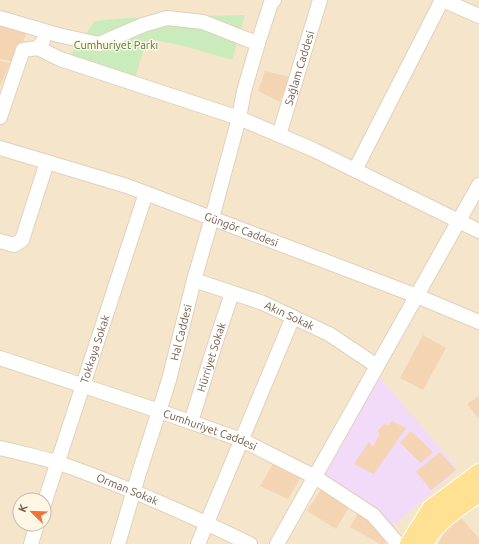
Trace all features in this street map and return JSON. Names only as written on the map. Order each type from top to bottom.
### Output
[{"type":"main road","points":[[409,544],[431,509],[479,473]]},
{"type":"main road","points":[[424,544],[428,537],[443,520],[479,493]]},
{"type":"street","name":"Hal Caddesi","points":[[118,544],[169,380],[194,280],[239,118],[244,91],[271,3],[274,0]]},
{"type":"street","name":"Sağlam Caddesi","points":[[280,135],[320,0]]},
{"type":"street","points":[[355,170],[442,0],[479,16]]},
{"type":"street","points":[[0,18],[58,35],[99,44],[143,25],[167,18],[203,22],[258,43]]},
{"type":"street","points":[[38,48],[48,32]]},
{"type":"street","points":[[0,117],[23,50],[38,48],[60,59],[239,118],[280,135],[312,149],[479,231]]},
{"type":"street","name":"Güngör Caddesi","points":[[0,148],[127,186],[418,296],[479,322]]},
{"type":"street","points":[[0,241],[14,245],[22,240],[47,162]]},
{"type":"street","points":[[277,544],[418,296],[479,185]]},
{"type":"street","name":"Tokkaya Sokak","points":[[48,492],[146,193]]},
{"type":"street","name":"Akın Sokak","points":[[194,280],[263,303],[293,317],[328,334],[377,366]]},
{"type":"street","name":"Hürriyet Sokak","points":[[191,422],[232,293]]},
{"type":"street","points":[[198,544],[293,317]]},
{"type":"street","name":"Cumhuriyet Caddesi","points":[[0,358],[242,440],[315,477],[373,515],[398,544]]},
{"type":"street","name":"Orman Sokak","points":[[0,448],[58,463],[134,491],[207,523],[250,544]]},
{"type":"street","points":[[31,544],[35,532]]},
{"type":"shaded area","points":[[0,0],[479,0],[479,544],[0,544]]},
{"type":"shaded area","points":[[378,375],[458,469],[390,529],[321,476]]},
{"type":"green space","name":"Cumhuriyet Parkı","points":[[245,15],[232,60],[184,46],[154,40],[145,45],[134,81],[69,57],[95,21],[125,18]]},
{"type":"building","points":[[0,22],[28,29],[15,62],[0,59]]},
{"type":"building","points":[[0,61],[10,63],[0,86]]},
{"type":"building","points":[[265,71],[290,77],[280,102],[258,91]]},
{"type":"building","points":[[423,335],[446,348],[423,390],[400,378]]},
{"type":"building","points":[[479,396],[479,419],[467,404]]},
{"type":"building","points":[[392,421],[406,428],[374,474],[354,464],[369,442],[373,447],[380,433],[377,432],[384,424],[388,425]]},
{"type":"building","points":[[411,431],[433,452],[421,463],[400,443]]},
{"type":"building","points":[[440,452],[456,470],[431,490],[416,472]]},
{"type":"building","points":[[274,462],[302,475],[288,499],[260,486]]},
{"type":"building","points":[[323,487],[351,504],[336,529],[307,511]]},
{"type":"building","points":[[361,508],[386,538],[385,544],[380,544],[350,527]]},
{"type":"building","points":[[459,516],[479,538],[479,544],[438,544],[452,518]]}]
